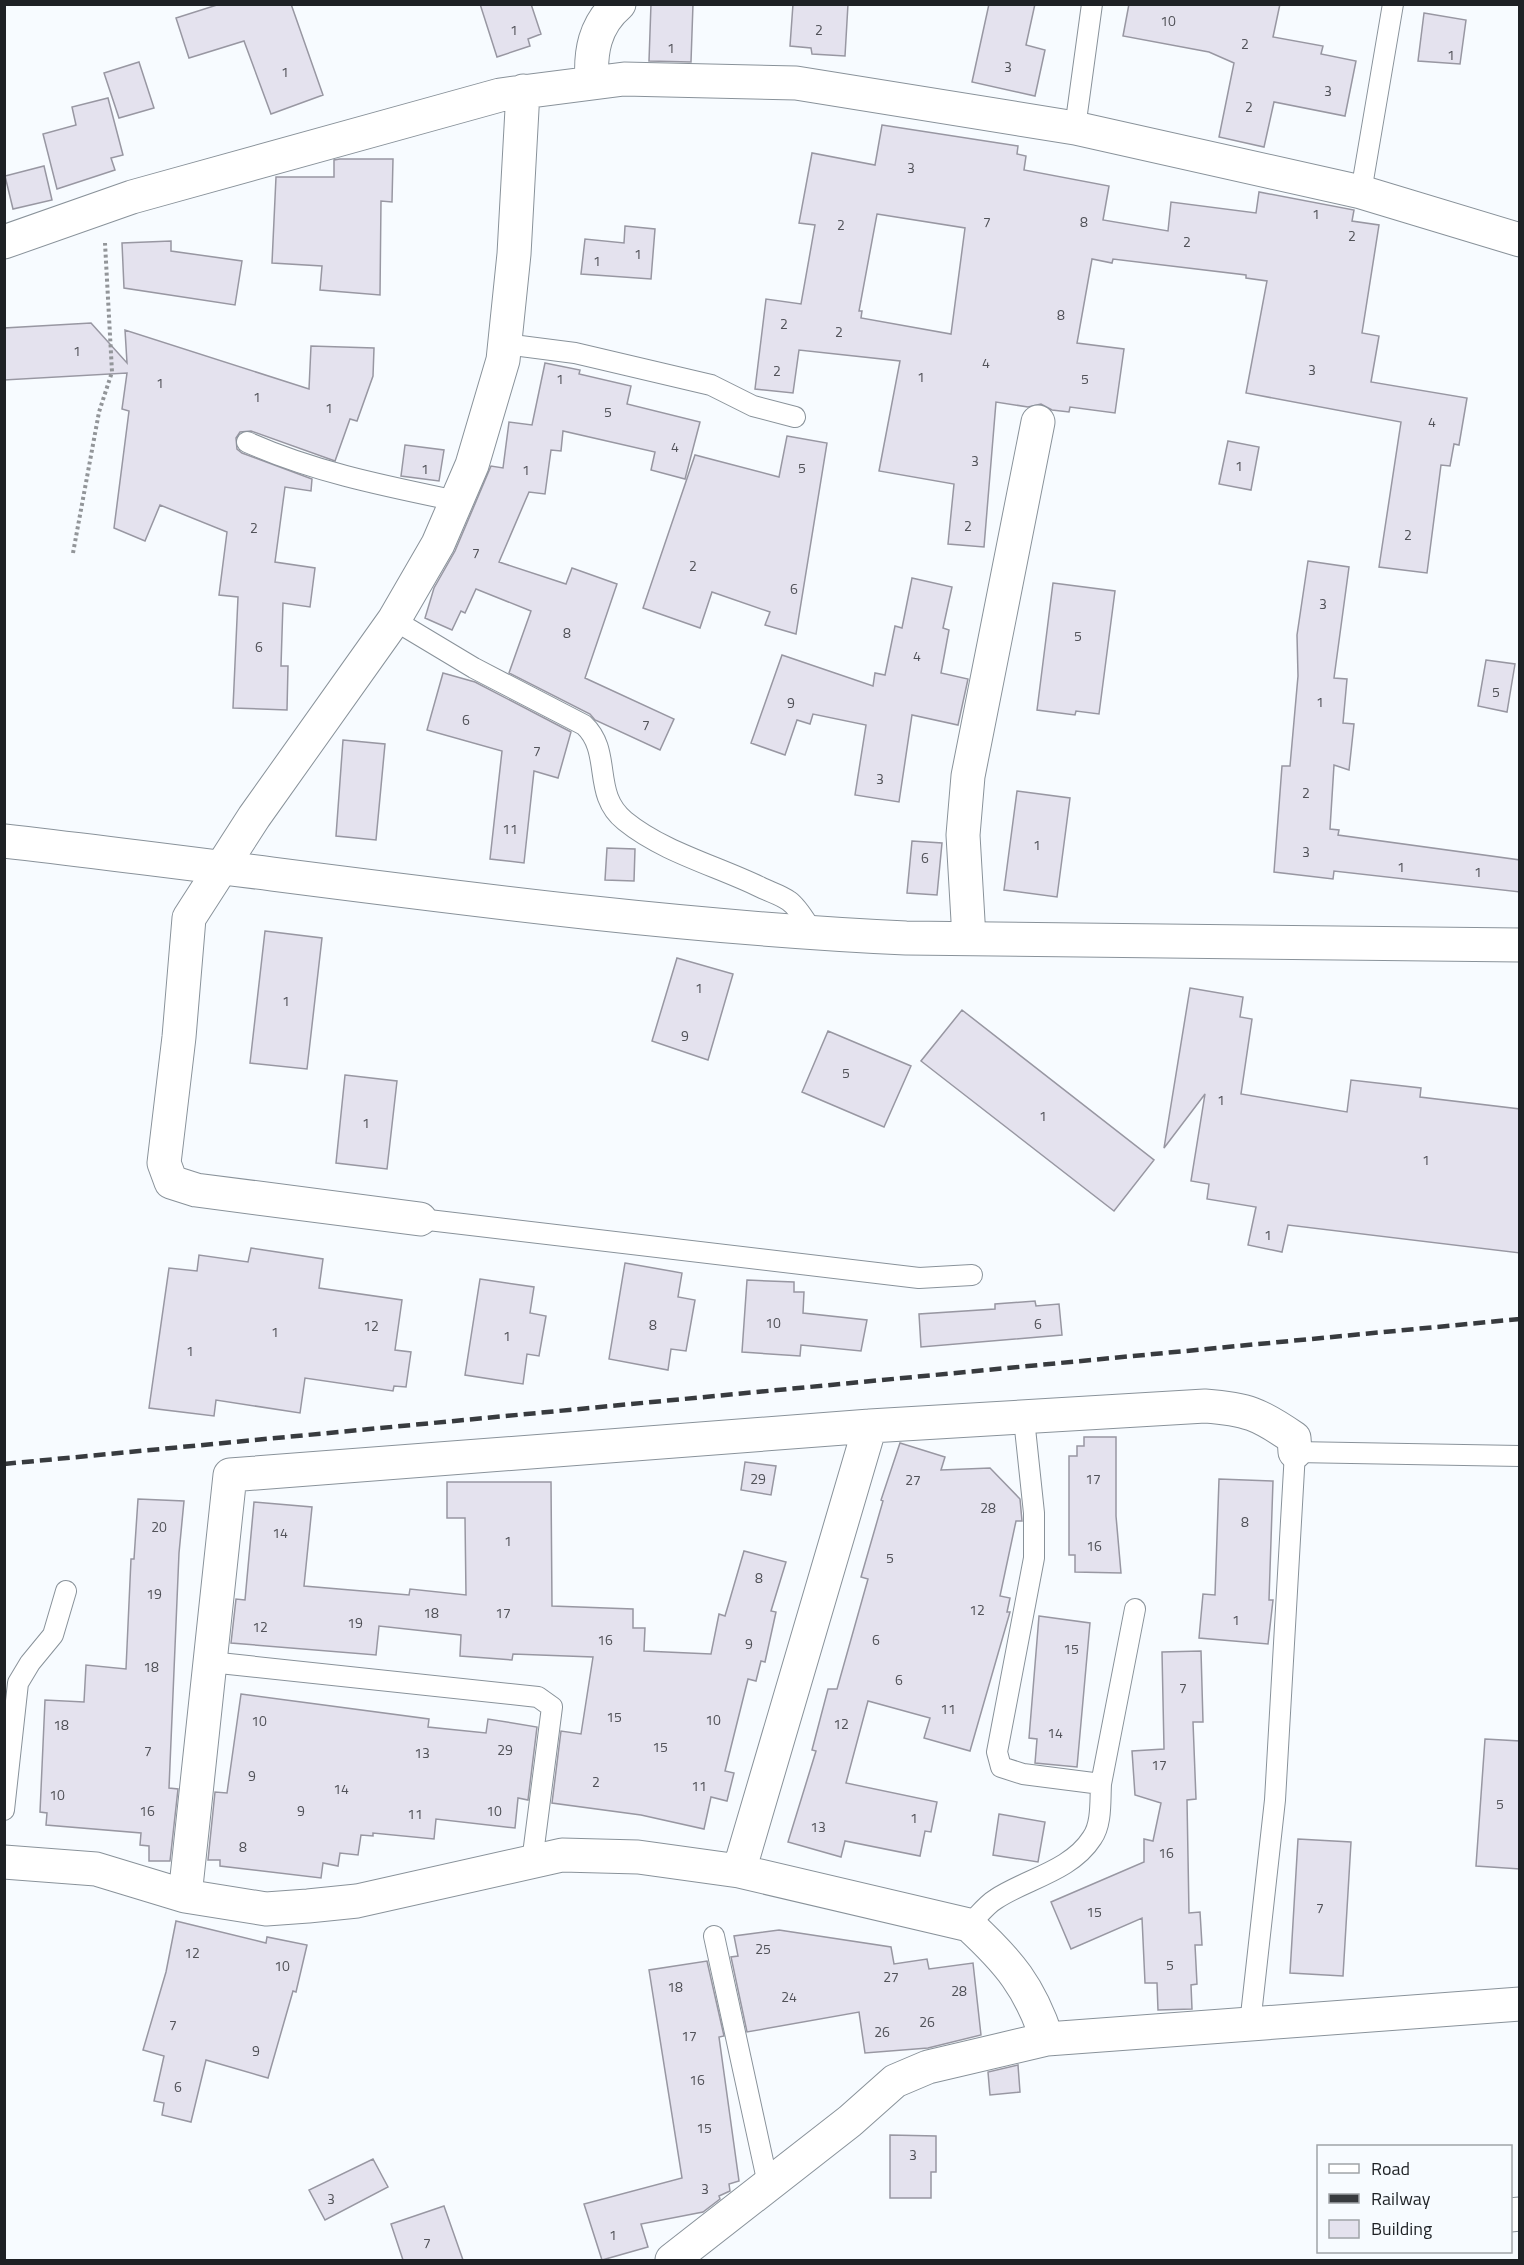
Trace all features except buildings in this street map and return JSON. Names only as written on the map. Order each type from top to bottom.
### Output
[{"type":"street","points":[[592,82],[591,56],[598,30],[619,4]]},
{"type":"street","points":[[4,242],[103,207],[500,95],[624,79],[796,83],[1075,128],[1361,192],[1520,240]]},
{"type":"street","points":[[420,1219],[196,1190],[171,1182],[164,1163],[179,1037],[189,918],[260,808],[394,620],[438,544],[472,465],[503,360],[514,254],[524,91]]},
{"type":"street","points":[[969,938],[963,835],[968,776],[1038,422]]},
{"type":"street","points":[[4,841],[675,922],[814,934],[1520,945]]},
{"type":"street","points":[[185,1896],[231,1475],[870,1426],[1024,1419],[1205,1406],[1240,1409],[1263,1417],[1294,1438],[1295,1452]]},
{"type":"street","points":[[739,1871],[870,1426]]},
{"type":"street","points":[[4,1862],[96,1869],[185,1896],[266,1909],[357,1900],[562,1855],[638,1857],[739,1871],[969,1925],[997,1951],[1021,1980],[1038,2012],[1047,2039]]},
{"type":"street","points":[[672,2260],[895,2082],[928,2067],[1047,2039],[1520,2004]]},
{"type":"lane","points":[[1075,128],[1092,4]]},
{"type":"lane","points":[[1361,192],[1393,4]]},
{"type":"lane","points":[[505,344],[575,353],[711,385],[753,406],[795,417]]},
{"type":"lane","points":[[247,442],[284,459],[351,479],[457,501]]},
{"type":"lane","points":[[394,620],[474,668],[584,725],[596,736],[604,790],[611,809],[685,855],[790,902],[814,934]]},
{"type":"lane","points":[[420,1219],[919,1278],[972,1275]]},
{"type":"lane","points":[[1024,1419],[1034,1513],[1034,1558],[997,1752],[1001,1767],[1023,1774],[1101,1784]]},
{"type":"lane","points":[[1250,2024],[1275,1800],[1295,1452],[1520,1456]]},
{"type":"lane","points":[[4,1810],[18,1683],[30,1663],[53,1635],[66,1591]]},
{"type":"lane","points":[[969,1925],[994,1900],[1058,1868],[1082,1850],[1093,1838],[1098,1824],[1101,1784],[1135,1609]]},
{"type":"lane","points":[[210,1662],[538,1697],[552,1707],[532,1862]]},
{"type":"lane","points":[[714,1936],[768,2184]]},
{"type":"path","points":[[73,553],[99,412],[112,372],[103,207]]},
{"type":"railway","points":[[4,1464],[1520,1319]]}]
